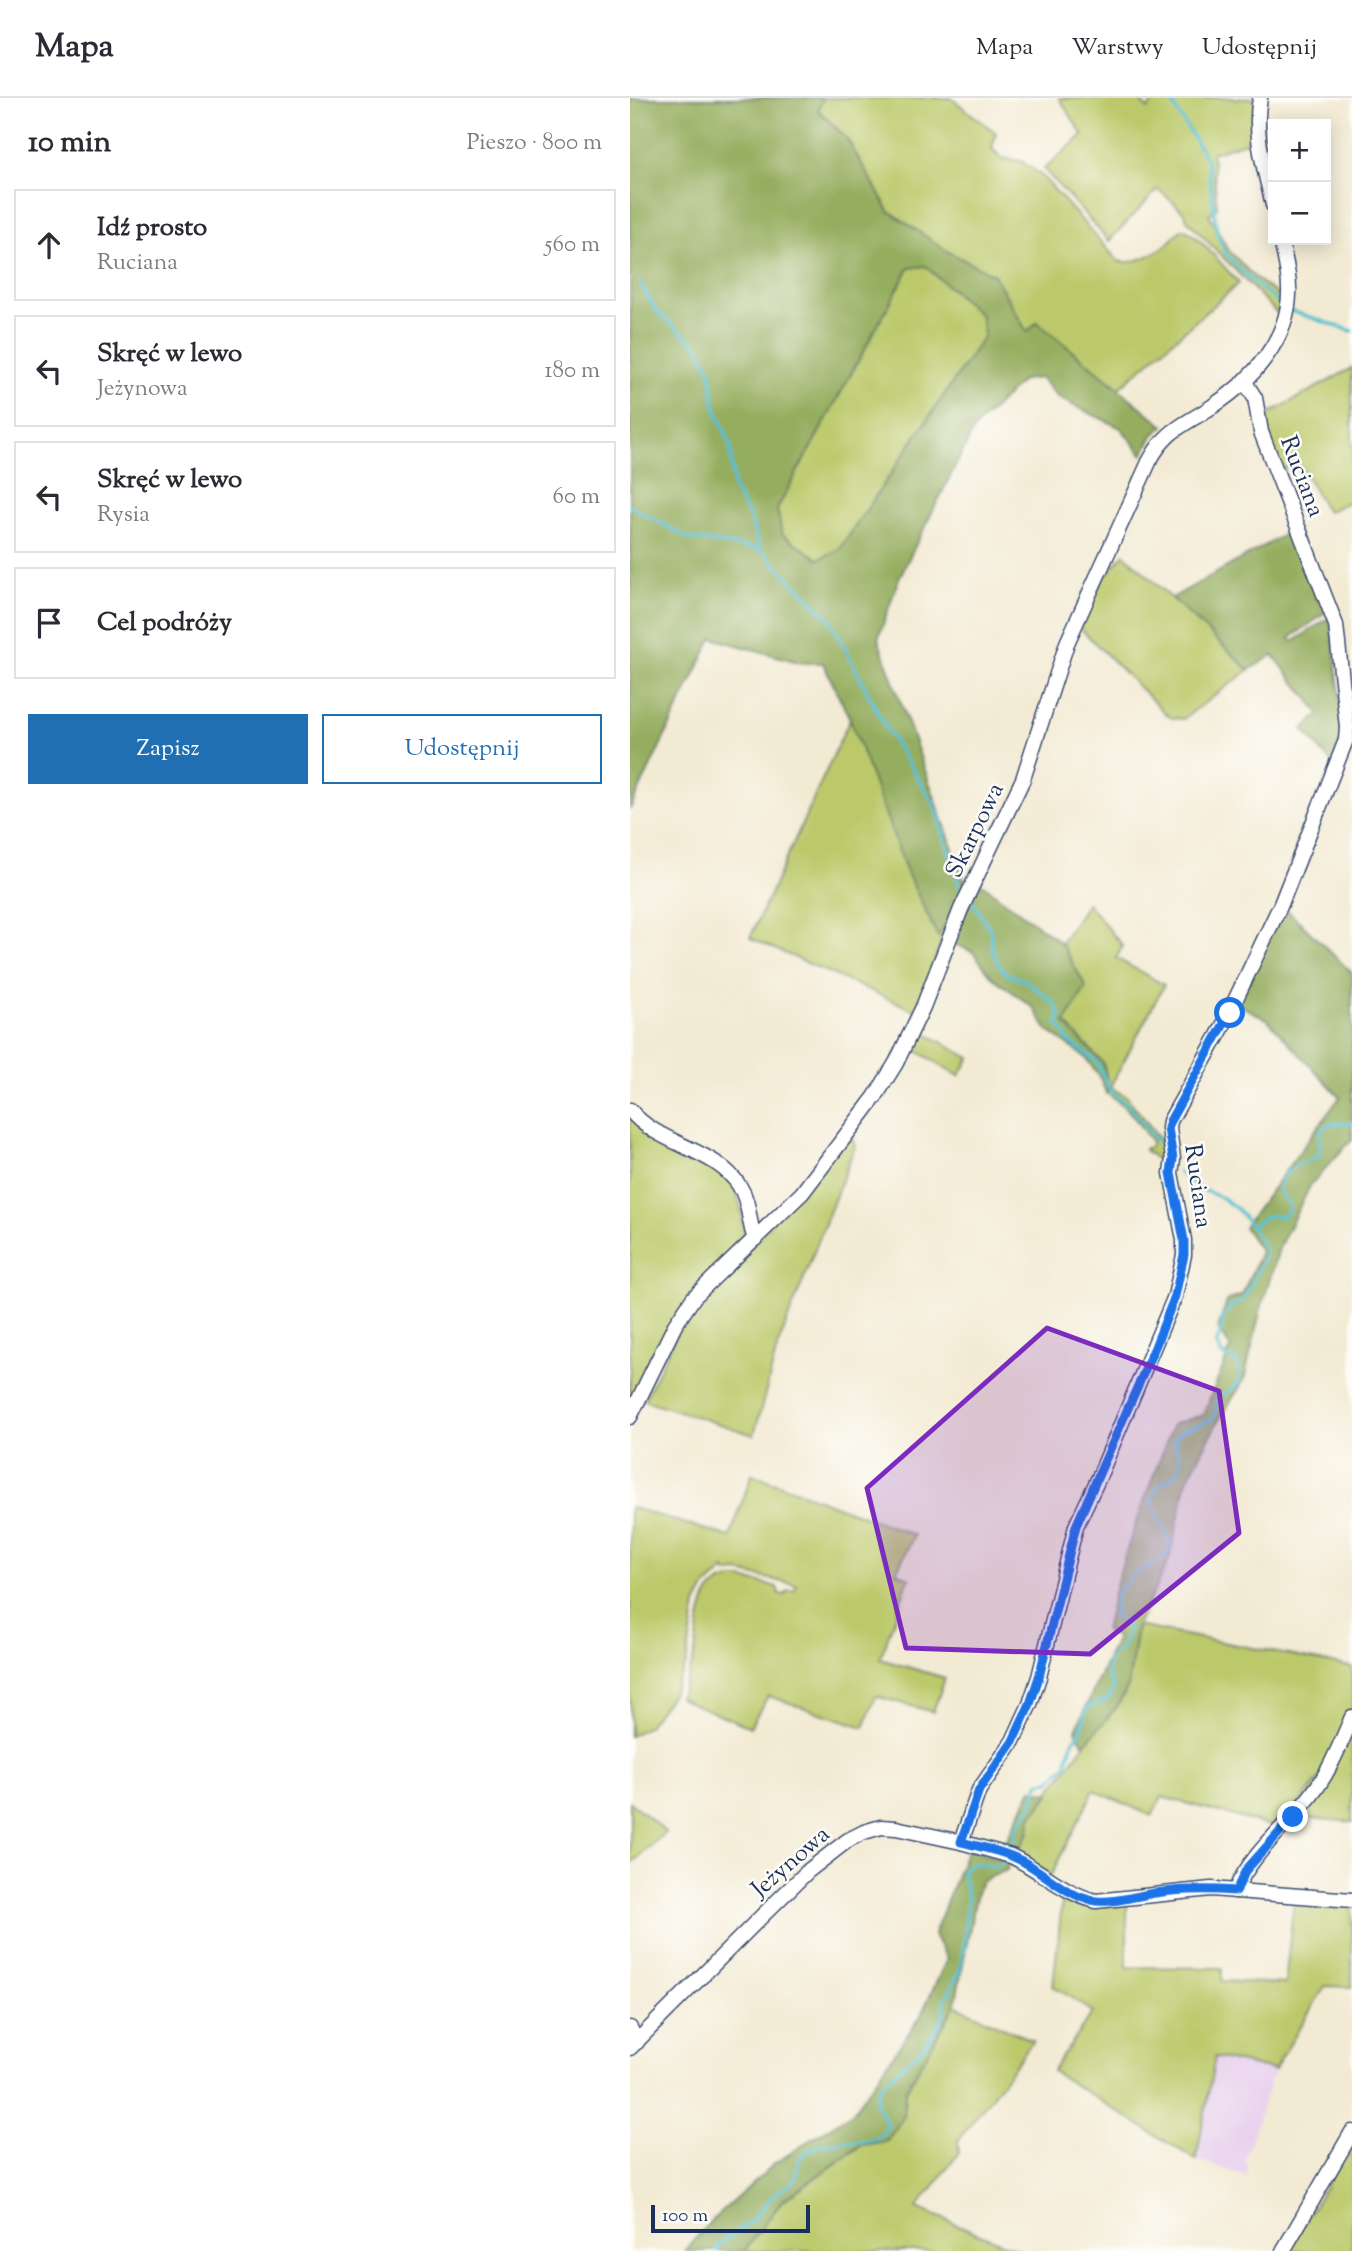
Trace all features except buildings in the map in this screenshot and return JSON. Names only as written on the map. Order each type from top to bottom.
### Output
[{"type":"street","points":[[1260,98],[1258,138],[1268,183]]},
{"type":"street","name":"Skarpowa","points":[[630,1417],[689,1304],[705,1285],[802,1193],[875,1097],[904,1048],[961,909],[1023,779],[1067,643],[1157,447],[1174,430],[1214,406],[1245,382],[1269,351],[1286,314],[1289,289],[1282,245]]},
{"type":"street","name":"Ruciana","points":[[961,1842],[979,1790],[1013,1741],[1030,1704],[1076,1526],[1155,1347],[1178,1285],[1184,1240],[1171,1173],[1173,1159],[1168,1128],[1170,1121],[1221,1030],[1281,904],[1346,740],[1346,714],[1336,625],[1261,432],[1255,398],[1245,382]]},
{"type":"street","points":[[630,1110],[638,1120],[653,1130],[716,1164],[735,1179],[746,1200],[748,1222],[755,1238]]},
{"type":"street","points":[[1236,1891],[1246,1870],[1311,1796],[1324,1777],[1352,1717]]},
{"type":"street","name":"Jeżynowa","points":[[634,2045],[816,1865],[848,1840],[881,1827],[918,1831],[1005,1854],[1025,1863],[1062,1888],[1096,1901],[1211,1889],[1352,1900]]},
{"type":"street","points":[[630,2028],[634,2045]]},
{"type":"street","points":[[1283,2251],[1352,2132]]},
{"type":"highlighted area","points":[[1047,1328],[1219,1391],[1239,1533],[1090,1654],[906,1648],[867,1488]]},
{"type":"shaded area","points":[[1215,2057],[1274,2070],[1245,2160],[1248,2169],[1246,2176],[1196,2160]]},
{"type":"green space","points":[[630,98],[823,98],[818,110],[847,139],[889,211],[948,252],[994,275],[1027,332],[1037,322],[1164,426],[1153,435],[1143,455],[1121,428],[1058,398],[1041,378],[1023,380],[975,427],[899,578],[878,639],[967,888],[938,937],[908,875],[850,719],[823,663],[802,663],[712,638],[630,809]],"holes":[[[925,266],[981,315],[984,336],[840,549],[819,559],[782,534],[777,509],[909,268]]]},
{"type":"green space","points":[[823,98],[951,98],[996,133],[992,149],[1002,158],[1021,161],[1042,176],[1118,261],[1136,261],[1149,255],[1166,245],[1183,229],[1204,245],[1239,283],[1119,388],[1037,322],[1027,332],[994,275],[948,252],[889,211],[847,139],[818,110]]},
{"type":"green space","points":[[1059,98],[1137,98],[1148,109],[1151,98],[1255,98],[1255,139],[1212,153],[1217,208],[1209,214],[1228,250],[1256,279],[1286,301],[1284,311],[1277,313],[1187,220],[1185,213],[1158,189],[1109,241],[1044,169],[1083,135]]},
{"type":"green space","points":[[925,266],[981,316],[984,336],[840,549],[819,559],[781,534],[777,509],[909,268]]},
{"type":"green space","points":[[1352,368],[1352,500],[1327,512],[1298,462],[1279,472],[1261,418]]},
{"type":"green space","points":[[1296,528],[1328,611],[1290,638],[1293,642],[1330,617],[1344,726],[1333,765],[1303,729],[1320,714],[1273,655],[1249,670],[1172,598]]},
{"type":"green space","points":[[1124,554],[1249,670],[1183,719],[1172,718],[1165,713],[1079,627],[1102,580]]},
{"type":"green space","points":[[850,719],[938,936],[952,912],[916,1011],[750,938]]},
{"type":"green space","points":[[979,882],[1061,943],[1086,987],[1065,1023],[1103,1063],[1109,1088],[1106,1093],[1100,1077],[1085,1057],[1048,1031],[1034,1008],[992,977],[973,952],[952,943]]},
{"type":"green space","points":[[1087,903],[1123,946],[1116,958],[1164,985],[1110,1087],[1127,1097],[1166,1147],[1168,1164],[1164,1165],[1145,1150],[1150,1147],[1152,1141],[1128,1110],[1106,1093],[1109,1087],[1103,1063],[1064,1023],[1086,987],[1061,943]]},
{"type":"green space","points":[[1283,906],[1352,973],[1352,1139],[1311,1184],[1280,1245],[1244,1380],[1187,1480],[1169,1560],[1137,1626],[1128,1687],[1116,1708],[1084,1745],[1076,1730],[1117,1637],[1105,1631],[1135,1526],[1173,1424],[1203,1415],[1231,1348],[1218,1328],[1227,1301],[1242,1295],[1261,1252],[1244,1227],[1340,1097],[1267,1019],[1237,1004]]},
{"type":"green space","points":[[916,1028],[970,1058],[959,1076],[909,1046]]},
{"type":"green space","points":[[630,1117],[712,1166],[735,1186],[743,1228],[748,1238],[707,1277],[630,1407]]},
{"type":"green space","points":[[851,1135],[855,1146],[778,1345],[754,1435],[644,1400],[685,1317]]},
{"type":"green space","points":[[752,1474],[914,1535],[896,1572],[909,1578],[880,1659],[945,1678],[933,1712],[876,1696],[864,1727],[768,1696],[750,1727],[679,1698],[693,1662],[702,1610],[712,1589],[721,1582],[738,1579],[777,1587],[779,1594],[785,1595],[788,1591],[794,1591],[797,1585],[739,1572],[727,1573],[725,1569],[705,1588],[696,1605],[686,1664],[672,1694],[648,1726],[630,1736],[630,1507],[730,1537]]},
{"type":"green space","points":[[1137,1626],[1352,1667],[1352,1711],[1321,1776],[1279,1828],[1162,1797],[1152,1816],[1094,1790],[1051,1875],[1016,1854],[1028,1834],[1031,1817],[1084,1745],[1116,1708],[1128,1687]]},
{"type":"green space","points":[[1352,1724],[1352,1822],[1296,1817]]},
{"type":"green space","points":[[1032,1789],[1050,1794],[1031,1817],[1028,1834],[1016,1854],[1002,1849]]},
{"type":"green space","points":[[630,1802],[666,1832],[630,1865]]},
{"type":"green space","points":[[967,1849],[1009,1861],[1007,1870],[981,1881],[955,2005],[905,2092],[904,2116],[887,2141],[861,2145],[782,2201],[744,2251],[685,2251],[709,2223],[774,2164],[853,2112],[920,2017],[947,1959],[934,1935]]},
{"type":"green space","points":[[1063,1894],[1094,1905],[1127,1904],[1127,1967],[1222,1968],[1222,1981],[1285,1984],[1294,1900],[1352,1904],[1352,1987],[1325,1986],[1274,2070],[1215,2057],[1196,2160],[1052,2071],[1093,2012],[1053,1986]]},
{"type":"green space","points":[[955,2005],[1033,2041],[960,2138],[959,2153],[917,2208],[1021,2251],[744,2251],[782,2201],[904,2116],[905,2092]]},
{"type":"green space","points":[[1352,2140],[1352,2251],[1288,2251]]},
{"type":"waterway","points":[[1169,98],[1207,160],[1217,232],[1226,254],[1253,282],[1283,306]]},
{"type":"waterway","points":[[640,283],[657,312],[698,346],[710,370],[715,406],[730,445],[734,489],[750,518],[760,549],[830,619],[887,730],[935,805],[959,885],[965,892]]},
{"type":"waterway","points":[[1291,311],[1352,331]]},
{"type":"waterway","points":[[630,506],[690,539],[760,549]]},
{"type":"waterway","points":[[970,898],[991,931],[992,948],[998,964],[1007,974],[1026,981],[1053,1002],[1061,1015],[1057,1024],[1066,1034],[1066,1039],[1097,1062],[1110,1091],[1128,1105],[1167,1154]]},
{"type":"waterway","points":[[1008,1851],[1014,1844],[1015,1830],[1032,1805],[1038,1785],[1050,1781],[1066,1765],[1072,1743],[1081,1730],[1085,1712],[1089,1706],[1107,1700],[1111,1694],[1113,1687],[1106,1672],[1109,1659],[1123,1646],[1128,1628],[1115,1615],[1115,1597],[1130,1578],[1167,1555],[1171,1541],[1151,1503],[1158,1486],[1178,1472],[1180,1456],[1174,1441],[1182,1431],[1208,1422],[1215,1413],[1219,1396],[1236,1387],[1240,1377],[1235,1360],[1222,1355],[1216,1343],[1220,1337],[1224,1315],[1229,1308],[1244,1299],[1264,1257],[1264,1248],[1252,1227],[1265,1217],[1287,1213],[1288,1203],[1278,1191],[1281,1182],[1292,1168],[1318,1156],[1322,1129],[1331,1124],[1352,1123]]},
{"type":"waterway","points":[[1179,1172],[1196,1187],[1222,1198],[1237,1209],[1252,1227]]},
{"type":"waterway","points":[[716,2251],[719,2244],[752,2221],[764,2205],[791,2184],[797,2176],[800,2159],[811,2149],[827,2144],[869,2141],[883,2134],[888,2126],[876,2103],[878,2091],[885,2081],[922,2049],[936,2030],[944,2015],[944,2002],[959,1973],[968,1898],[962,1872],[972,1863],[997,1867],[1004,1858]]},
{"type":"route","points":[[1230,1013],[1168,1128],[1173,1153],[1171,1173],[1184,1240],[1181,1275],[1175,1296],[1076,1526],[1030,1704],[1019,1731],[979,1790],[961,1842],[1011,1856],[1062,1888],[1082,1897],[1110,1901],[1184,1890],[1236,1891],[1246,1870],[1293,1817]]}]
